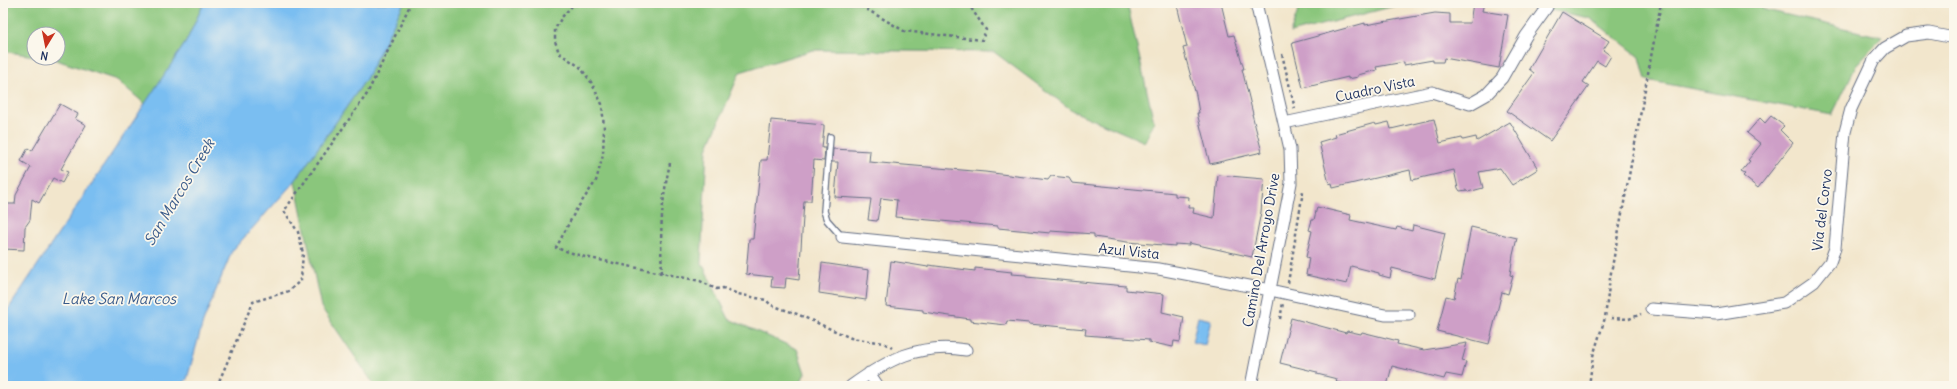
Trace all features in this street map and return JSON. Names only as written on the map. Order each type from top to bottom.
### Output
[{"type":"street","name":"Camino Del Arroyo Drive","points":[[1252,386],[1291,183],[1290,149],[1256,3]]},
{"type":"street","name":"Cuadro Vista","points":[[1284,123],[1432,92],[1470,104],[1486,95],[1502,78],[1551,5]]},
{"type":"street","name":"Via del Corvo","points":[[1651,310],[1716,314],[1784,302],[1814,282],[1830,262],[1835,248],[1845,132],[1851,109],[1874,60],[1885,48],[1906,36],[1929,33],[1954,38]]},
{"type":"street","name":"Azul Vista","points":[[842,237],[1159,269],[1270,290],[1385,315],[1409,315]]},
{"type":"street","points":[[852,386],[886,362],[902,356],[925,349],[952,347],[966,350]]},
{"type":"street","points":[[870,373],[878,386]]},
{"type":"lane","points":[[830,137],[824,211],[827,220],[842,237]]},
{"type":"path","points":[[217,386],[253,302],[289,291],[301,280],[303,252],[298,232],[284,211],[367,94],[411,3]]},
{"type":"path","points":[[584,3],[572,6],[562,17],[555,29],[555,42],[559,53],[580,67],[591,82],[602,104],[604,128],[603,155],[596,181],[576,210],[556,248],[585,257],[700,281],[716,289],[723,288],[738,294],[766,300],[770,305],[797,314],[851,338],[884,343],[902,356]]},
{"type":"path","points":[[856,3],[904,31],[982,40],[986,30],[971,8],[964,3]]},
{"type":"path","points":[[1589,386],[1593,356],[1605,318],[1610,278],[1661,3]]},
{"type":"path","points":[[662,273],[660,233],[664,190],[670,163]]},
{"type":"path","points":[[1611,318],[1629,319],[1651,310]]},
{"type":"green space","points":[[3,3],[204,3],[186,42],[145,104],[117,80],[66,63],[66,26],[26,26],[26,55],[3,51]]},
{"type":"green space","points":[[404,3],[1127,3],[1154,122],[1145,142],[1073,111],[994,52],[813,50],[740,72],[707,149],[701,261],[729,319],[797,349],[805,373],[799,386],[375,386],[321,307],[295,181],[366,79]]},
{"type":"green space","points":[[1301,3],[1406,3],[1290,33]]},
{"type":"green space","points":[[1515,3],[1764,3],[1762,9],[1882,37],[1857,64],[1832,115],[1646,80],[1640,57],[1590,18]]},
{"type":"water","name":"Lake San Marcos","points":[[204,3],[404,3],[366,79],[295,181],[232,251],[203,322],[187,379],[181,386],[3,386],[3,317],[186,42]]},
{"type":"water","points":[[1198,317],[1211,320],[1205,345],[1192,342]]},
{"type":"building","points":[[1186,3],[1221,3],[1229,36],[1234,35],[1244,69],[1242,69],[1262,152],[1210,164],[1197,113],[1199,113],[1196,95],[1183,48],[1187,47],[1177,5]]},
{"type":"building","points":[[1473,3],[1484,3],[1482,11],[1508,15],[1499,68],[1444,58],[1443,62],[1433,62],[1433,60],[1404,65],[1404,62],[1376,67],[1377,70],[1358,75],[1358,77],[1348,79],[1348,77],[1303,88],[1292,43],[1365,23],[1365,25],[1435,13],[1450,14],[1450,23],[1470,23]]},
{"type":"building","points":[[1562,12],[1609,41],[1603,50],[1611,56],[1605,66],[1597,61],[1583,82],[1589,86],[1550,141],[1507,111],[1534,73],[1529,69]]},
{"type":"building","points":[[60,104],[78,114],[75,119],[86,125],[61,169],[68,172],[62,183],[53,178],[39,203],[32,199],[30,220],[25,227],[24,250],[3,249],[3,204],[15,204],[16,195],[31,167],[21,161],[28,148],[32,151]]},
{"type":"building","points":[[1771,116],[1784,126],[1780,130],[1793,143],[1758,188],[1743,176],[1745,174],[1741,172],[1750,161],[1748,160],[1761,144],[1747,133],[1760,118],[1765,123]]},
{"type":"building","points":[[1434,119],[1440,143],[1462,138],[1463,140],[1476,137],[1477,141],[1510,122],[1538,169],[1512,185],[1500,168],[1479,172],[1483,188],[1468,192],[1467,190],[1460,191],[1458,188],[1454,170],[1412,180],[1410,170],[1333,188],[1332,183],[1329,184],[1319,142],[1336,137],[1335,134],[1375,123],[1376,125],[1389,122],[1391,129]]},
{"type":"building","points":[[771,120],[824,125],[822,148],[825,148],[824,161],[814,160],[811,201],[804,201],[799,280],[786,278],[785,288],[771,287],[772,277],[746,274],[749,239],[753,239],[761,160],[767,160]]},
{"type":"building","points":[[833,149],[870,151],[869,162],[985,172],[1048,180],[1051,176],[1069,178],[1072,183],[1175,193],[1175,196],[1189,197],[1188,208],[1194,208],[1193,213],[1214,218],[1218,175],[1264,179],[1261,212],[1252,257],[1189,243],[1189,245],[1175,244],[1175,246],[1127,242],[1094,237],[1094,234],[1050,231],[1050,233],[998,228],[998,226],[895,217],[897,200],[881,198],[877,221],[868,220],[871,199],[835,197],[838,162],[832,162]]},
{"type":"building","points":[[1317,207],[1351,215],[1350,220],[1396,230],[1397,227],[1412,231],[1413,225],[1445,233],[1435,279],[1392,268],[1390,278],[1379,275],[1379,273],[1351,266],[1347,284],[1306,275],[1309,258],[1306,257],[1312,231],[1309,230],[1312,220],[1314,220]]},
{"type":"building","points":[[1471,227],[1517,238],[1510,275],[1513,276],[1508,294],[1502,292],[1489,344],[1437,331],[1446,296],[1454,298],[1458,279],[1461,280]]},
{"type":"building","points":[[891,261],[928,267],[928,265],[975,271],[975,268],[1012,272],[1011,274],[1026,275],[1026,277],[1126,286],[1126,290],[1164,294],[1162,312],[1184,317],[1180,342],[1174,341],[1173,347],[1149,342],[1149,340],[1085,335],[1086,329],[1007,321],[1006,325],[970,321],[970,319],[923,312],[923,310],[886,306]]},
{"type":"building","points":[[822,263],[869,270],[866,300],[819,293]]},
{"type":"building","points":[[1291,318],[1346,333],[1347,331],[1361,334],[1362,332],[1398,341],[1397,344],[1424,350],[1467,343],[1462,361],[1466,362],[1462,377],[1446,374],[1444,379],[1392,366],[1387,386],[1355,386],[1336,382],[1337,379],[1317,374],[1317,372],[1280,363]]},
{"type":"water label","name":"San Marcos Creek","points":[[179,192]]}]
